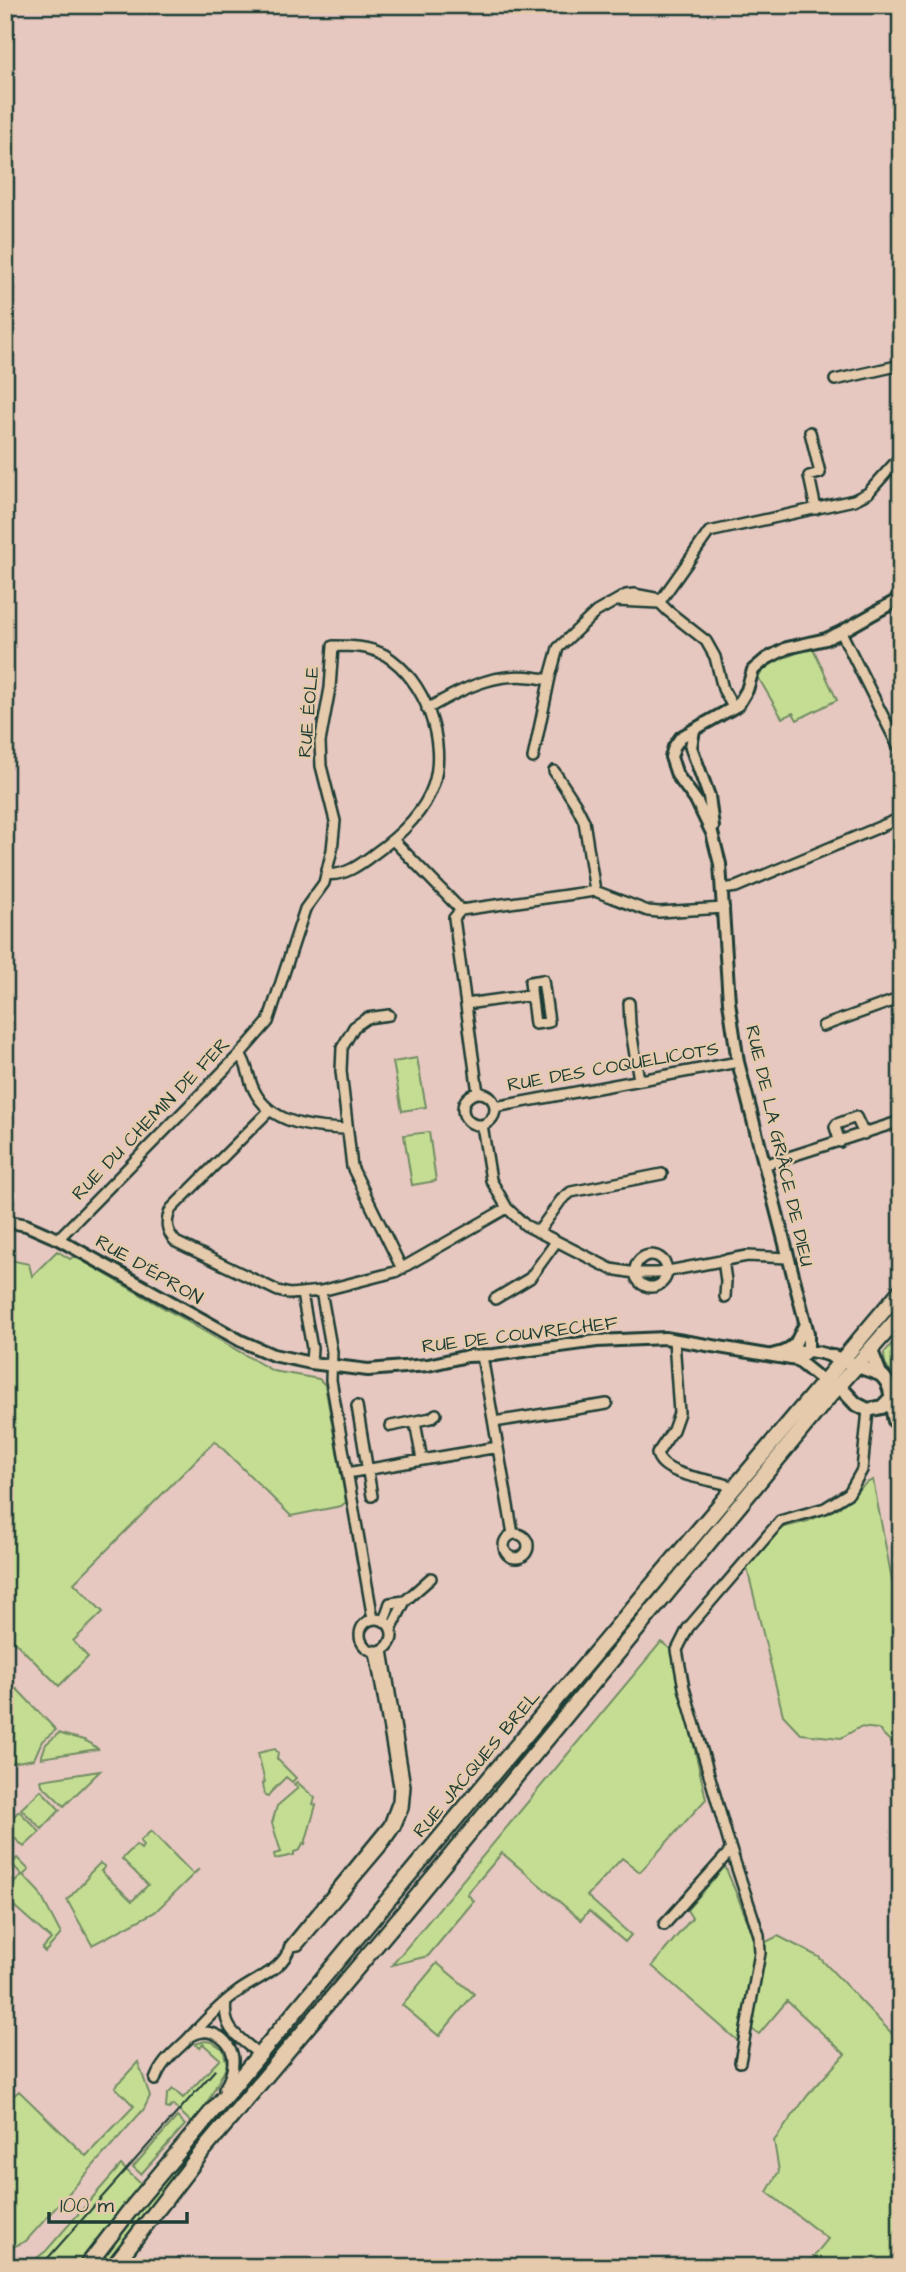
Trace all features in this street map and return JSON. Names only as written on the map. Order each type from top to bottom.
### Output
[{"type":"main road","name":"RUE JACQUES BREL","points":[[86,2267],[728,1487],[901,1290]]},
{"type":"main road","name":"RUE JACQUES BREL","points":[[113,2267],[202,2152],[901,1315]]},
{"type":"main road","points":[[871,1351],[883,1377],[891,1385],[898,1423]]},
{"type":"main road","points":[[883,1377],[836,1362],[839,1386],[856,1404],[898,1423]]},
{"type":"main road","points":[[872,1410],[895,1396]]},
{"type":"main road","points":[[251,2095],[260,2055]]},
{"type":"street","points":[[835,380],[901,365]]},
{"type":"street","points":[[810,432],[820,473],[809,476],[816,509]]},
{"type":"street","points":[[659,603],[709,532],[854,500],[868,492],[901,456]]},
{"type":"street","points":[[712,833],[697,802],[673,767],[671,757],[681,737],[733,707],[744,696],[753,670],[762,662],[787,648],[826,639],[901,598]]},
{"type":"street","points":[[533,758],[558,648],[596,612],[615,600],[659,603],[706,641],[715,657],[723,689],[733,707]]},
{"type":"street","points":[[841,632],[901,752]]},
{"type":"street","name":"RUE ÉOLE","points":[[268,1022],[305,909],[324,883],[326,874],[332,850],[335,821],[321,766],[320,742],[330,688],[333,646],[363,647],[385,656],[407,675],[432,720],[439,749],[433,784],[417,814],[393,840],[354,867],[339,874],[326,874]]},
{"type":"street","points":[[427,709],[483,680],[529,675],[549,680]]},
{"type":"street","points":[[891,731],[901,726]]},
{"type":"street","points":[[694,730],[691,747],[709,796],[712,833]]},
{"type":"street","points":[[674,747],[691,747]]},
{"type":"street","points":[[554,771],[584,821],[595,891]]},
{"type":"street","points":[[723,889],[736,887],[901,818]]},
{"type":"street","name":"RUE DE LA GRÂCE DE DIEU","points":[[712,833],[723,889],[729,1002],[738,1062],[809,1341],[808,1352]]},
{"type":"street","points":[[393,840],[461,910]]},
{"type":"street","points":[[478,1093],[454,918],[461,910],[595,891],[648,911],[724,908]]},
{"type":"street","points":[[543,981],[549,1022],[536,1024],[531,995],[530,982],[543,981]]},
{"type":"street","points":[[466,1004],[531,995]]},
{"type":"street","points":[[823,1026],[901,998]]},
{"type":"street","points":[[629,1003],[639,1080]]},
{"type":"street","points":[[389,1015],[367,1018],[350,1032],[344,1043],[341,1071],[346,1129],[356,1180],[402,1269]]},
{"type":"street","name":"RUE DU CHEMIN DE FER","points":[[58,1239],[240,1054],[268,1022]]},
{"type":"street","points":[[240,1054],[253,1090],[270,1110],[293,1122],[346,1129]]},
{"type":"street","name":"RUE DES COQUELICOTS","points":[[495,1107],[738,1062]]},
{"type":"street","points":[[478,1093],[489,1096],[495,1107],[492,1119],[482,1125],[467,1120],[463,1111],[468,1097],[478,1093]]},
{"type":"street","points":[[270,1110],[171,1209],[167,1218],[167,1229],[176,1242],[278,1290],[290,1294],[321,1291],[402,1269],[507,1208]]},
{"type":"street","points":[[840,1142],[835,1127],[856,1117],[864,1135]]},
{"type":"street","points":[[764,1166],[901,1121]]},
{"type":"street","points":[[482,1125],[491,1180],[507,1208],[525,1225],[611,1269],[635,1273],[668,1271],[747,1256],[787,1258]]},
{"type":"street","points":[[538,1232],[561,1200],[571,1192],[662,1174]]},
{"type":"street","name":"RUE D'ÉPRON","points":[[5,1221],[26,1225],[58,1239],[216,1328],[273,1355]]},
{"type":"street","points":[[495,1299],[530,1278],[556,1242]]},
{"type":"street","points":[[650,1255],[660,1257],[668,1271],[664,1282],[649,1287],[639,1283],[635,1273],[640,1258],[650,1255]]},
{"type":"street","points":[[723,1260],[725,1297]]},
{"type":"street","points":[[321,1291],[333,1366],[331,1380],[373,1619]]},
{"type":"street","points":[[302,1294],[312,1348],[312,1363]]},
{"type":"street","points":[[785,1351],[795,1343],[804,1326]]},
{"type":"street","name":"RUE DE COUVRECHEF","points":[[273,1355],[333,1366],[385,1369],[628,1339],[674,1340],[797,1360],[823,1381],[839,1386]]},
{"type":"street","points":[[674,1340],[679,1413],[674,1430],[657,1454],[658,1461],[665,1468],[728,1487]]},
{"type":"street","name":"RUE DE COUVRECHEF","points":[[772,1355],[785,1351],[808,1352],[836,1362]]},
{"type":"street","points":[[797,1360],[808,1352]]},
{"type":"street","points":[[482,1356],[513,1534]]},
{"type":"street","points":[[883,1377],[901,1387]]},
{"type":"street","points":[[494,1422],[607,1404]]},
{"type":"street","points":[[357,1406],[372,1496]]},
{"type":"street","points":[[740,2062],[760,1953],[759,1935],[684,1688],[677,1650],[688,1628],[780,1521],[825,1508],[849,1493],[862,1470],[872,1410]]},
{"type":"street","points":[[391,1426],[431,1418],[436,1414]]},
{"type":"street","points":[[415,1422],[422,1460]]},
{"type":"street","points":[[347,1473],[498,1447]]},
{"type":"street","points":[[379,1651],[392,1640],[391,1629],[405,1601],[431,1578]]},
{"type":"street","points":[[384,1620],[390,1603],[405,1601]]},
{"type":"street","points":[[379,1651],[363,1646],[359,1637],[361,1627],[373,1619],[384,1620],[391,1629]]},
{"type":"street","points":[[155,2080],[163,2064],[200,2024],[226,2001],[269,1972],[389,1825],[398,1801],[397,1776],[379,1651]]},
{"type":"street","points":[[664,1925],[731,1850]]},
{"type":"street","points":[[226,2001],[225,2019],[228,2025],[236,2036],[260,2055]]},
{"type":"street","points":[[190,2036],[202,2031],[214,2033],[224,2040],[232,2052],[232,2071],[212,2112]]},
{"type":"green space","points":[[812,646],[837,700],[797,720],[793,713],[782,718],[758,677],[785,655],[787,657]]},
{"type":"green space","points":[[417,1058],[426,1107],[402,1111],[393,1062]]},
{"type":"green space","points":[[429,1132],[436,1181],[412,1185],[404,1135]]},
{"type":"green space","points":[[57,1251],[70,1259],[74,1256],[273,1371],[319,1379],[325,1385],[346,1502],[341,1506],[291,1516],[215,1441],[74,1583],[103,1612],[73,1641],[88,1657],[59,1686],[5,1632],[5,1259],[29,1264],[32,1276]]},
{"type":"green space","points":[[901,1333],[901,1381],[888,1370],[884,1353]]},
{"type":"green space","points":[[873,1480],[901,1627],[901,1744],[891,1742],[878,1729],[860,1727],[841,1738],[801,1734],[783,1715],[747,1568],[781,1528],[808,1521],[840,1507],[866,1483]]},
{"type":"green space","points":[[661,1642],[672,1650],[706,1799],[640,1872],[622,1858],[587,1896],[631,1935],[625,1942],[589,1911],[581,1920],[502,1853],[467,1894],[474,1901],[428,1956],[392,1965]]},
{"type":"green space","points":[[17,1689],[56,1730],[42,1741],[34,1759],[5,1764],[5,1701]]},
{"type":"green space","points":[[59,1733],[84,1740],[98,1749],[41,1758],[46,1744]]},
{"type":"green space","points":[[275,1749],[278,1753],[277,1759],[296,1778],[292,1782],[286,1777],[268,1797],[265,1796],[265,1782],[258,1753]]},
{"type":"green space","points":[[100,1771],[64,1806],[42,1785],[41,1780]]},
{"type":"green space","points":[[297,1782],[315,1798],[313,1804],[316,1805],[305,1844],[294,1852],[294,1855],[275,1859],[274,1854],[281,1852],[272,1823],[277,1806],[298,1788],[294,1784]]},
{"type":"green space","points":[[41,1790],[60,1810],[42,1829],[21,1809]]},
{"type":"green space","points":[[19,1811],[40,1832],[24,1847],[5,1829],[5,1825]]},
{"type":"green space","points":[[151,1831],[193,1874],[199,1869],[155,1912],[92,1945],[67,1900],[100,1863],[105,1867],[101,1871],[132,1901],[148,1885],[122,1859],[136,1845],[141,1849],[143,1846],[140,1841]]},
{"type":"green space","points":[[17,1858],[29,1870],[23,1875],[39,1892],[61,1934],[45,1952],[42,1949],[51,1939],[5,1898],[5,1889],[22,1875],[12,1864]]},
{"type":"green space","points":[[725,1866],[757,1944],[738,2041],[652,1966],[692,1918],[687,1910]]},
{"type":"green space","points":[[778,1936],[819,1957],[901,2043],[901,2267],[805,2267],[828,2239],[767,2192],[779,2171],[774,2141],[808,2095],[845,2054],[787,2001],[759,2034],[750,2028],[766,1942]]},
{"type":"green space","points":[[437,1963],[474,1994],[439,2036],[402,2005]]},
{"type":"green space","points":[[205,2041],[223,2049],[227,2065],[202,2113],[193,2124],[173,2105],[169,2109],[166,2108],[167,2095],[173,2089],[183,2098],[220,2059],[203,2044],[200,2048],[195,2044]]},
{"type":"green space","points":[[138,2062],[150,2096],[144,2109],[26,2241],[11,2248],[5,2247],[5,2103],[19,2091],[86,2156],[134,2106],[115,2087]]},
{"type":"green space","points":[[177,2117],[185,2125],[141,2174],[133,2167]]},
{"type":"green space","points":[[188,2149],[190,2150],[153,2207],[106,2267],[94,2267]]},
{"type":"green space","points":[[121,2165],[141,2184],[75,2267],[25,2267],[46,2251]]},
{"type":"tram line","points":[[40,2267],[215,2070]]}]
